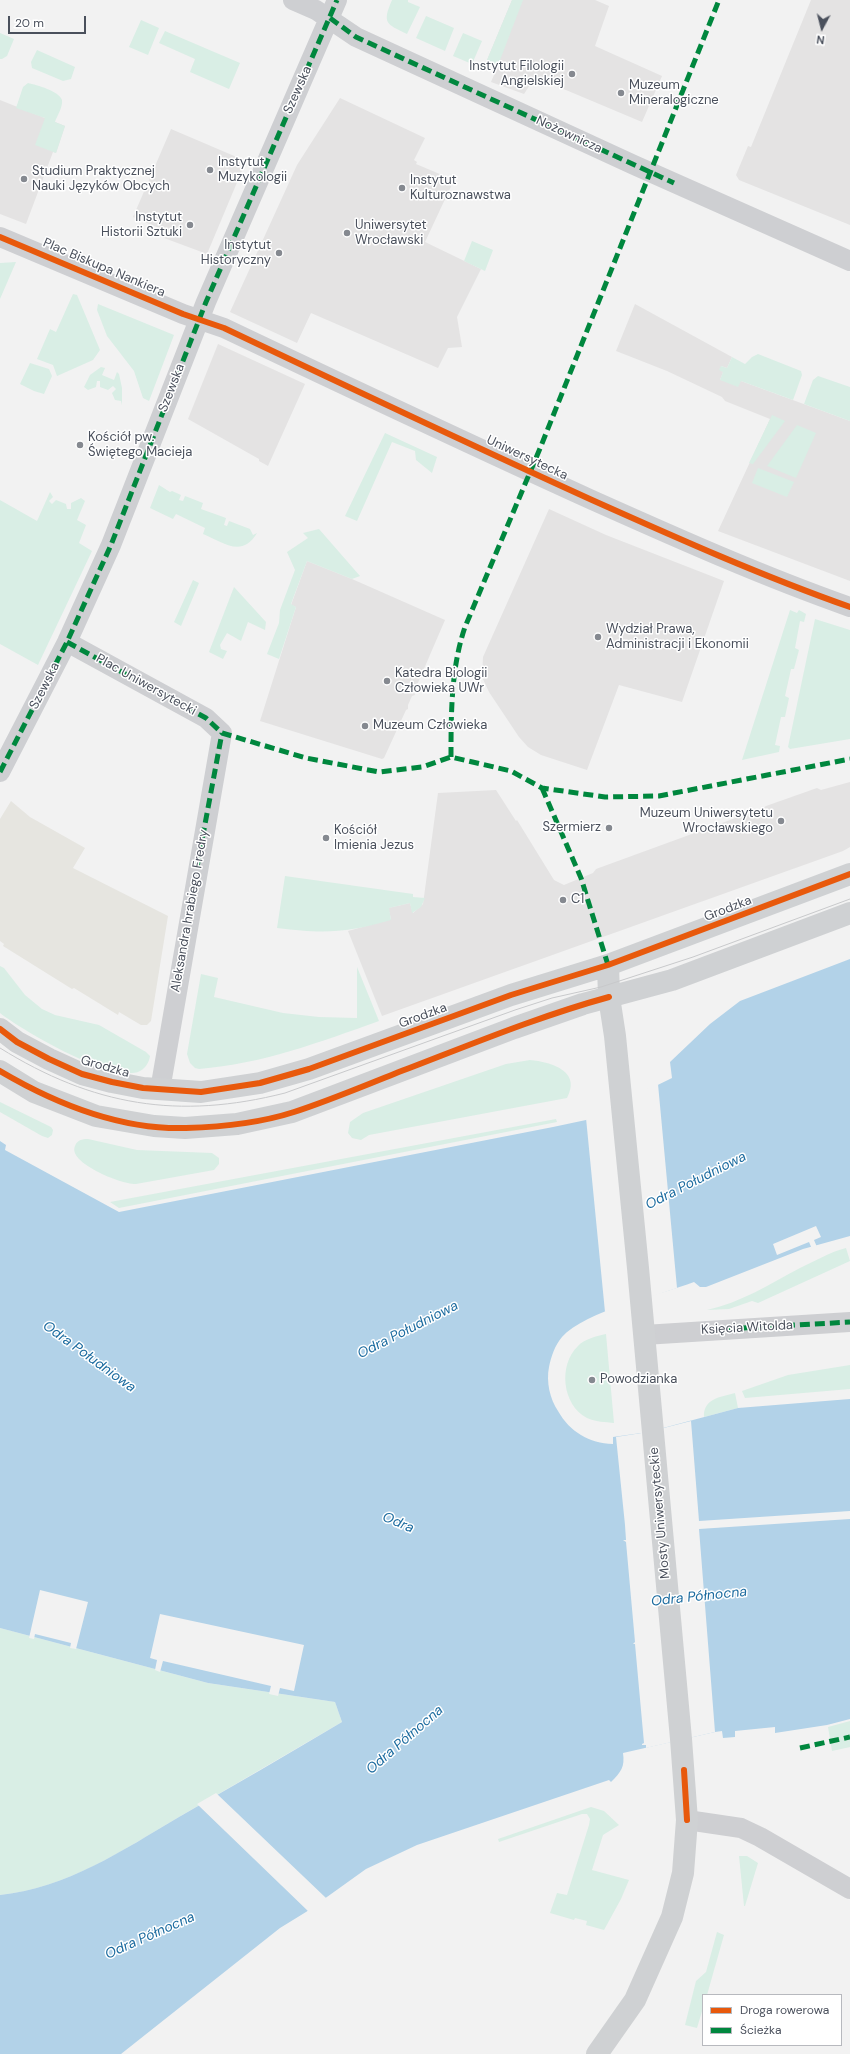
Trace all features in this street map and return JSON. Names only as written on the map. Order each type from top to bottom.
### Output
[{"type":"street","name":"Nożownicza","points":[[293,0],[334,9],[363,40],[644,170],[850,262]]},
{"type":"street","name":"Szewska","points":[[0,772],[67,642],[111,545],[199,320],[334,9]]},
{"type":"street","name":"Plac Biskupa Nankiera","points":[[0,237],[199,320]]},
{"type":"street","name":"Uniwersytecka","points":[[199,320],[224,328],[503,460],[676,538],[850,607]]},
{"type":"street","name":"Plac Uniwersytecki","points":[[67,642],[206,718],[222,733]]},
{"type":"street","name":"Aleksandra hrabiego Fredry","points":[[160,1090],[222,733]]},
{"type":"street","name":"Grodzka","points":[[0,1029],[17,1042],[49,1059],[82,1074],[112,1082],[160,1090],[201,1092],[260,1083],[309,1069],[511,996],[608,965],[850,874]]},
{"type":"street","points":[[0,1071],[34,1092],[96,1116],[154,1126],[185,1128],[237,1124],[292,1112],[514,1028],[609,997],[672,980],[850,913]]},
{"type":"street","points":[[608,965],[609,997]]},
{"type":"street","name":"Mosty Uniwersyteckie","points":[[597,2054],[635,2000],[672,1917],[683,1873],[687,1820],[681,1739],[622,1099],[609,997]]},
{"type":"street","name":"Księcia Witolda","points":[[644,1335],[850,1322]]},
{"type":"street","points":[[687,1820],[741,1828],[760,1837],[850,1889]]},
{"type":"shaded area","points":[[512,0],[595,0],[609,6],[595,46],[662,76],[642,122],[535,77],[524,94],[491,82],[497,68],[487,63],[487,60]]},
{"type":"shaded area","points":[[811,0],[850,0],[850,225],[739,180],[736,175],[748,146],[751,147]]},
{"type":"shaded area","name":"Uniwersytet Wrocławski","points":[[340,98],[425,138],[414,160],[417,162],[416,164],[454,180],[425,242],[481,269],[457,317],[462,347],[448,348],[438,368],[311,313],[297,343],[230,312],[297,165]]},
{"type":"shaded area","points":[[0,100],[65,126],[56,153],[53,152],[26,224],[0,214]]},
{"type":"shaded area","points":[[171,129],[246,161],[207,254],[156,235],[159,228],[133,217]]},
{"type":"shaded area","points":[[635,304],[732,357],[727,368],[721,366],[723,372],[720,380],[741,381],[850,421],[850,581],[718,531],[770,419],[725,401],[722,397],[667,371],[616,351]]},
{"type":"shaded area","points":[[218,344],[305,384],[268,466],[259,461],[259,459],[188,419]]},
{"type":"shaded area","name":"Wydział Prawa, Administracji i Ekonomii","points":[[549,509],[606,535],[724,581],[682,702],[619,685],[587,770],[541,755],[528,747],[519,737],[489,692],[482,677],[483,657]]},
{"type":"shaded area","points":[[307,561],[445,620],[414,692],[415,695],[412,696],[408,709],[406,710],[384,758],[382,759],[260,721],[296,607],[291,605]]},
{"type":"shaded area","name":"C1","points":[[850,782],[850,847],[843,851],[382,1016],[348,931],[391,919],[388,908],[410,903],[413,913],[423,904],[438,793],[496,790],[516,821],[517,820],[554,880],[564,885],[593,873],[596,869],[766,806],[817,788],[821,790]]},
{"type":"shaded area","points":[[11,801],[30,817],[85,848],[73,868],[168,916],[151,1021],[147,1025],[141,1025],[119,1012],[118,1015],[74,988],[72,989],[3,946],[4,944],[0,941],[0,819]]},
{"type":"green space","points":[[392,0],[408,0],[408,2],[420,7],[407,34],[394,28],[388,22],[387,14]]},
{"type":"green space","points":[[512,0],[523,0],[497,68],[487,63],[487,60]]},
{"type":"green space","points":[[426,16],[454,28],[445,51],[416,38]]},
{"type":"green space","points":[[141,20],[159,28],[148,55],[129,47]]},
{"type":"green space","points":[[165,31],[240,63],[229,89],[190,72],[195,59],[159,43]]},
{"type":"green space","points":[[0,33],[14,39],[7,56],[2,59],[0,59]]},
{"type":"green space","points":[[463,33],[482,41],[472,64],[453,56]]},
{"type":"green space","points":[[37,50],[75,67],[71,79],[63,81],[32,68],[31,62]]},
{"type":"green space","points":[[28,83],[52,91],[62,100],[61,108],[55,122],[65,126],[56,153],[35,145],[45,118],[16,108],[23,87]]},
{"type":"green space","points":[[472,241],[493,250],[485,271],[464,261]]},
{"type":"green space","points":[[16,262],[0,299],[0,263]]},
{"type":"green space","points":[[73,294],[77,295],[100,350],[93,360],[57,376],[53,365],[37,359],[50,329],[56,332]]},
{"type":"green space","points":[[98,304],[174,335],[149,401],[143,398],[134,371],[107,336],[97,310]]},
{"type":"green space","points":[[758,354],[801,371],[802,375],[793,400],[741,381],[738,387],[720,380],[723,372],[719,370],[721,366],[727,368],[732,357],[745,364],[752,357]]},
{"type":"green space","points":[[30,363],[49,369],[52,376],[44,394],[20,384]]},
{"type":"green space","points":[[101,367],[105,368],[102,375],[114,380],[117,372],[119,374],[122,388],[122,405],[121,401],[115,400],[112,393],[116,389],[113,386],[108,390],[100,387],[100,381],[97,381],[96,387],[88,390],[84,387],[90,375]]},
{"type":"green space","points":[[818,376],[850,387],[850,421],[804,404],[813,380]]},
{"type":"green space","points":[[772,415],[785,421],[753,464],[749,463]]},
{"type":"green space","points":[[797,425],[816,433],[796,478],[767,466]]},
{"type":"green space","points":[[385,433],[437,457],[432,473],[416,460],[415,451],[392,442],[357,521],[345,516]]},
{"type":"green space","points":[[758,468],[794,482],[787,497],[752,483]]},
{"type":"green space","points":[[159,485],[170,492],[172,491],[181,495],[179,500],[183,501],[185,496],[203,503],[201,509],[226,518],[224,525],[227,526],[229,521],[250,529],[253,535],[257,533],[251,541],[239,547],[225,544],[203,534],[205,528],[176,514],[173,519],[150,508]]},
{"type":"green space","points":[[50,492],[53,497],[49,501],[52,504],[56,500],[66,504],[67,509],[71,509],[71,503],[81,498],[85,501],[77,520],[86,525],[79,543],[92,551],[38,665],[0,644],[0,500],[37,521]]},
{"type":"green space","points":[[319,529],[360,576],[352,579],[307,561],[291,604],[296,607],[279,659],[267,654],[279,623],[280,610],[295,570],[287,552],[308,538],[303,533]]},
{"type":"green space","points":[[193,580],[199,583],[181,626],[174,622]]},
{"type":"green space","points":[[234,587],[266,622],[265,630],[248,622],[241,641],[227,633],[220,645],[221,649],[227,651],[223,659],[209,652]]},
{"type":"green space","points":[[790,610],[797,613],[799,610],[806,614],[804,622],[800,621],[795,648],[799,650],[794,669],[791,669],[785,696],[789,698],[785,717],[781,717],[775,745],[780,746],[779,752],[742,760]]},
{"type":"green space","points":[[815,619],[850,630],[850,739],[790,749],[788,747]]},
{"type":"green space","points":[[285,876],[413,894],[413,897],[425,898],[421,907],[412,913],[410,903],[389,908],[391,920],[361,928],[322,932],[277,928]]},
{"type":"green space","points":[[0,966],[4,968],[25,995],[42,1009],[55,1015],[99,1025],[146,1052],[150,1056],[146,1066],[138,1072],[125,1073],[107,1069],[67,1053],[11,1021],[0,1013]]},
{"type":"green space","points":[[357,967],[379,1021],[335,1037],[268,1057],[199,1069],[195,1068],[190,1063],[187,1054],[201,974],[218,978],[214,997],[283,1013],[319,1017],[357,1018]]},
{"type":"green space","points":[[530,1060],[555,1066],[567,1075],[570,1081],[571,1089],[567,1098],[369,1135],[361,1140],[352,1138],[348,1133],[350,1122],[363,1113],[506,1064]]},
{"type":"green space","points":[[0,1102],[51,1127],[53,1130],[52,1135],[48,1138],[42,1136],[0,1112]]},
{"type":"green space","points":[[556,1119],[557,1122],[119,1208],[110,1202]]},
{"type":"green space","points":[[88,1139],[137,1150],[212,1153],[219,1158],[219,1164],[214,1170],[136,1184],[129,1183],[98,1172],[87,1166],[79,1159],[75,1153],[75,1146],[80,1140]]},
{"type":"green space","points":[[846,1248],[850,1261],[758,1303],[752,1301],[729,1309],[707,1310],[743,1298],[800,1268]]},
{"type":"green space","points":[[606,1334],[614,1423],[600,1422],[590,1419],[579,1412],[572,1404],[568,1395],[565,1374],[567,1363],[578,1346],[587,1340]]},
{"type":"green space","points":[[850,1365],[850,1389],[745,1398],[742,1391],[788,1375]]},
{"type":"green space","points":[[735,1393],[738,1408],[704,1417],[704,1411],[709,1403],[718,1398]]},
{"type":"green space","points":[[0,1628],[208,1683],[335,1702],[342,1722],[96,1865],[50,1884],[25,1891],[0,1895]]},
{"type":"green space","points":[[850,1721],[850,1747],[832,1751],[828,1727]]},
{"type":"green space","points":[[591,1807],[604,1811],[619,1825],[603,1835],[592,1870],[629,1880],[621,1899],[604,1930],[586,1925],[587,1921],[575,1918],[574,1920],[550,1913],[557,1893],[567,1895],[589,1825],[590,1819],[587,1814],[582,1814],[499,1842],[498,1839]]},
{"type":"green space","points":[[739,1856],[747,1856],[758,1863],[745,1906],[744,1906]]},
{"type":"green space","points":[[717,1932],[724,1935],[707,1994],[702,1994],[702,2011],[697,2028],[685,2025],[696,1981],[706,1972]]},
{"type":"water","points":[[850,959],[850,1236],[803,1249],[706,1287],[700,1287],[694,1282],[624,1305],[588,1319],[562,1337],[555,1347],[549,1367],[548,1379],[549,1390],[555,1406],[568,1425],[588,1439],[613,1444],[613,1437],[648,1432],[738,1408],[850,1399],[850,1719],[827,1725],[775,1733],[775,1727],[735,1731],[735,1737],[723,1738],[722,1731],[715,1732],[623,1753],[622,1769],[611,1782],[609,1780],[417,1845],[366,1869],[306,1912],[280,1928],[121,2054],[0,2054],[0,1895],[25,1891],[48,1884],[94,1866],[342,1722],[335,1702],[208,1683],[0,1628],[0,1141],[6,1145],[5,1150],[119,1212],[586,1120],[672,1078],[670,1062],[710,1024],[740,1001]]},
{"type":"pier","points":[[658,1084],[677,1288],[605,1312],[586,1118]]},
{"type":"pier","points":[[816,1226],[821,1237],[814,1240],[817,1247],[812,1249],[809,1242],[777,1255],[773,1244]]},
{"type":"pier","points":[[691,1421],[699,1521],[850,1511],[850,1519],[699,1529],[715,1732],[646,1748],[646,1745],[642,1745],[644,1743],[635,1644],[633,1644],[635,1642],[626,1542],[623,1540],[626,1540],[625,1525],[616,1437],[648,1432]]},
{"type":"pier","points":[[40,1590],[88,1602],[76,1649],[70,1648],[71,1643],[35,1634],[34,1639],[29,1638]]},
{"type":"pier","points":[[160,1614],[304,1645],[294,1691],[280,1688],[278,1696],[269,1694],[271,1686],[163,1661],[160,1672],[155,1670],[157,1660],[150,1658]]},
{"type":"pier","points":[[216,1793],[327,1899],[309,1912],[197,1804]]},
{"type":"tram line","points":[[0,771],[67,642],[111,545],[206,302],[337,0]]},
{"type":"tram line","points":[[0,1048],[35,1068],[69,1083],[103,1095],[138,1102],[173,1106],[209,1106],[246,1101],[285,1093],[515,1010],[552,998],[601,987],[693,957],[850,899]]},
{"type":"marked path","points":[[0,772],[67,642],[111,545],[206,302],[337,0]]},
{"type":"marked path","points":[[451,757],[454,675],[460,643],[465,627],[541,446],[719,0]]},
{"type":"marked path","points":[[330,18],[356,37],[674,183]]},
{"type":"marked path","points":[[67,642],[206,718],[222,733],[306,758],[379,772],[422,767],[451,757],[511,771],[542,788],[605,797],[659,796],[850,759]]},
{"type":"marked path","points":[[197,867],[222,733]]},
{"type":"marked path","points":[[542,788],[581,878],[608,965]]},
{"type":"marked path","points":[[725,1329],[850,1322]]},
{"type":"marked path","points":[[800,1748],[850,1737]]},
{"type":"cycle path","points":[[0,237],[183,314],[224,328],[624,514],[752,570],[850,607]]},
{"type":"cycle path","points":[[0,1029],[17,1042],[49,1059],[82,1074],[112,1082],[143,1088],[201,1092],[260,1083],[309,1069],[511,995],[608,965],[850,874]]},
{"type":"cycle path","points":[[0,1071],[43,1094],[89,1113],[112,1120],[137,1125],[186,1128],[241,1124],[281,1116],[307,1108],[528,1023],[609,997]]},
{"type":"cycle path","points":[[684,1770],[687,1820]]},
{"type":"place","name":"Instytut Filologii Angielskiej","points":[[572,74]]},
{"type":"place","name":"Muzeum Mineralogiczne","points":[[621,93]]},
{"type":"place","name":"Instytut Muzykologii","points":[[210,170]]},
{"type":"place","name":"Studium Praktycznej Nauki Języków Obcych","points":[[24,179]]},
{"type":"place","name":"Instytut Kulturoznawstwa","points":[[402,188]]},
{"type":"place","name":"Instytut Historii Sztuki","points":[[190,225]]},
{"type":"place","name":"Uniwersytet Wrocławski","points":[[347,233]]},
{"type":"place","name":"Instytut Historyczny","points":[[279,253]]},
{"type":"place","name":"Kościół pw. Świętego Macieja","points":[[80,445]]},
{"type":"place","name":"Wydział Prawa, Administracji i Ekonomii","points":[[598,637]]},
{"type":"place","name":"Katedra Biologii Człowieka UWr","points":[[387,681]]},
{"type":"place","name":"Muzeum Człowieka","points":[[365,726]]},
{"type":"place","name":"Muzeum Uniwersytetu Wrocławskiego","points":[[781,821]]},
{"type":"place","name":"Szermierz","points":[[609,828]]},
{"type":"place","name":"Kościół Imienia Jezus","points":[[326,838]]},
{"type":"place","name":"C1","points":[[563,900]]},
{"type":"place","name":"Powodzianka","points":[[592,1380]]},
{"type":"water label","name":"Odra Południowa","points":[[696,1181]]},
{"type":"water label","name":"Odra Południowa","points":[[408,1330]]},
{"type":"water label","name":"Odra Południowa","points":[[89,1357]]},
{"type":"water label","name":"Odra","points":[[398,1523]]},
{"type":"water label","name":"Odra Północna","points":[[699,1597]]},
{"type":"water label","name":"Odra Północna","points":[[405,1740]]},
{"type":"water label","name":"Odra Północna","points":[[150,1936]]}]
